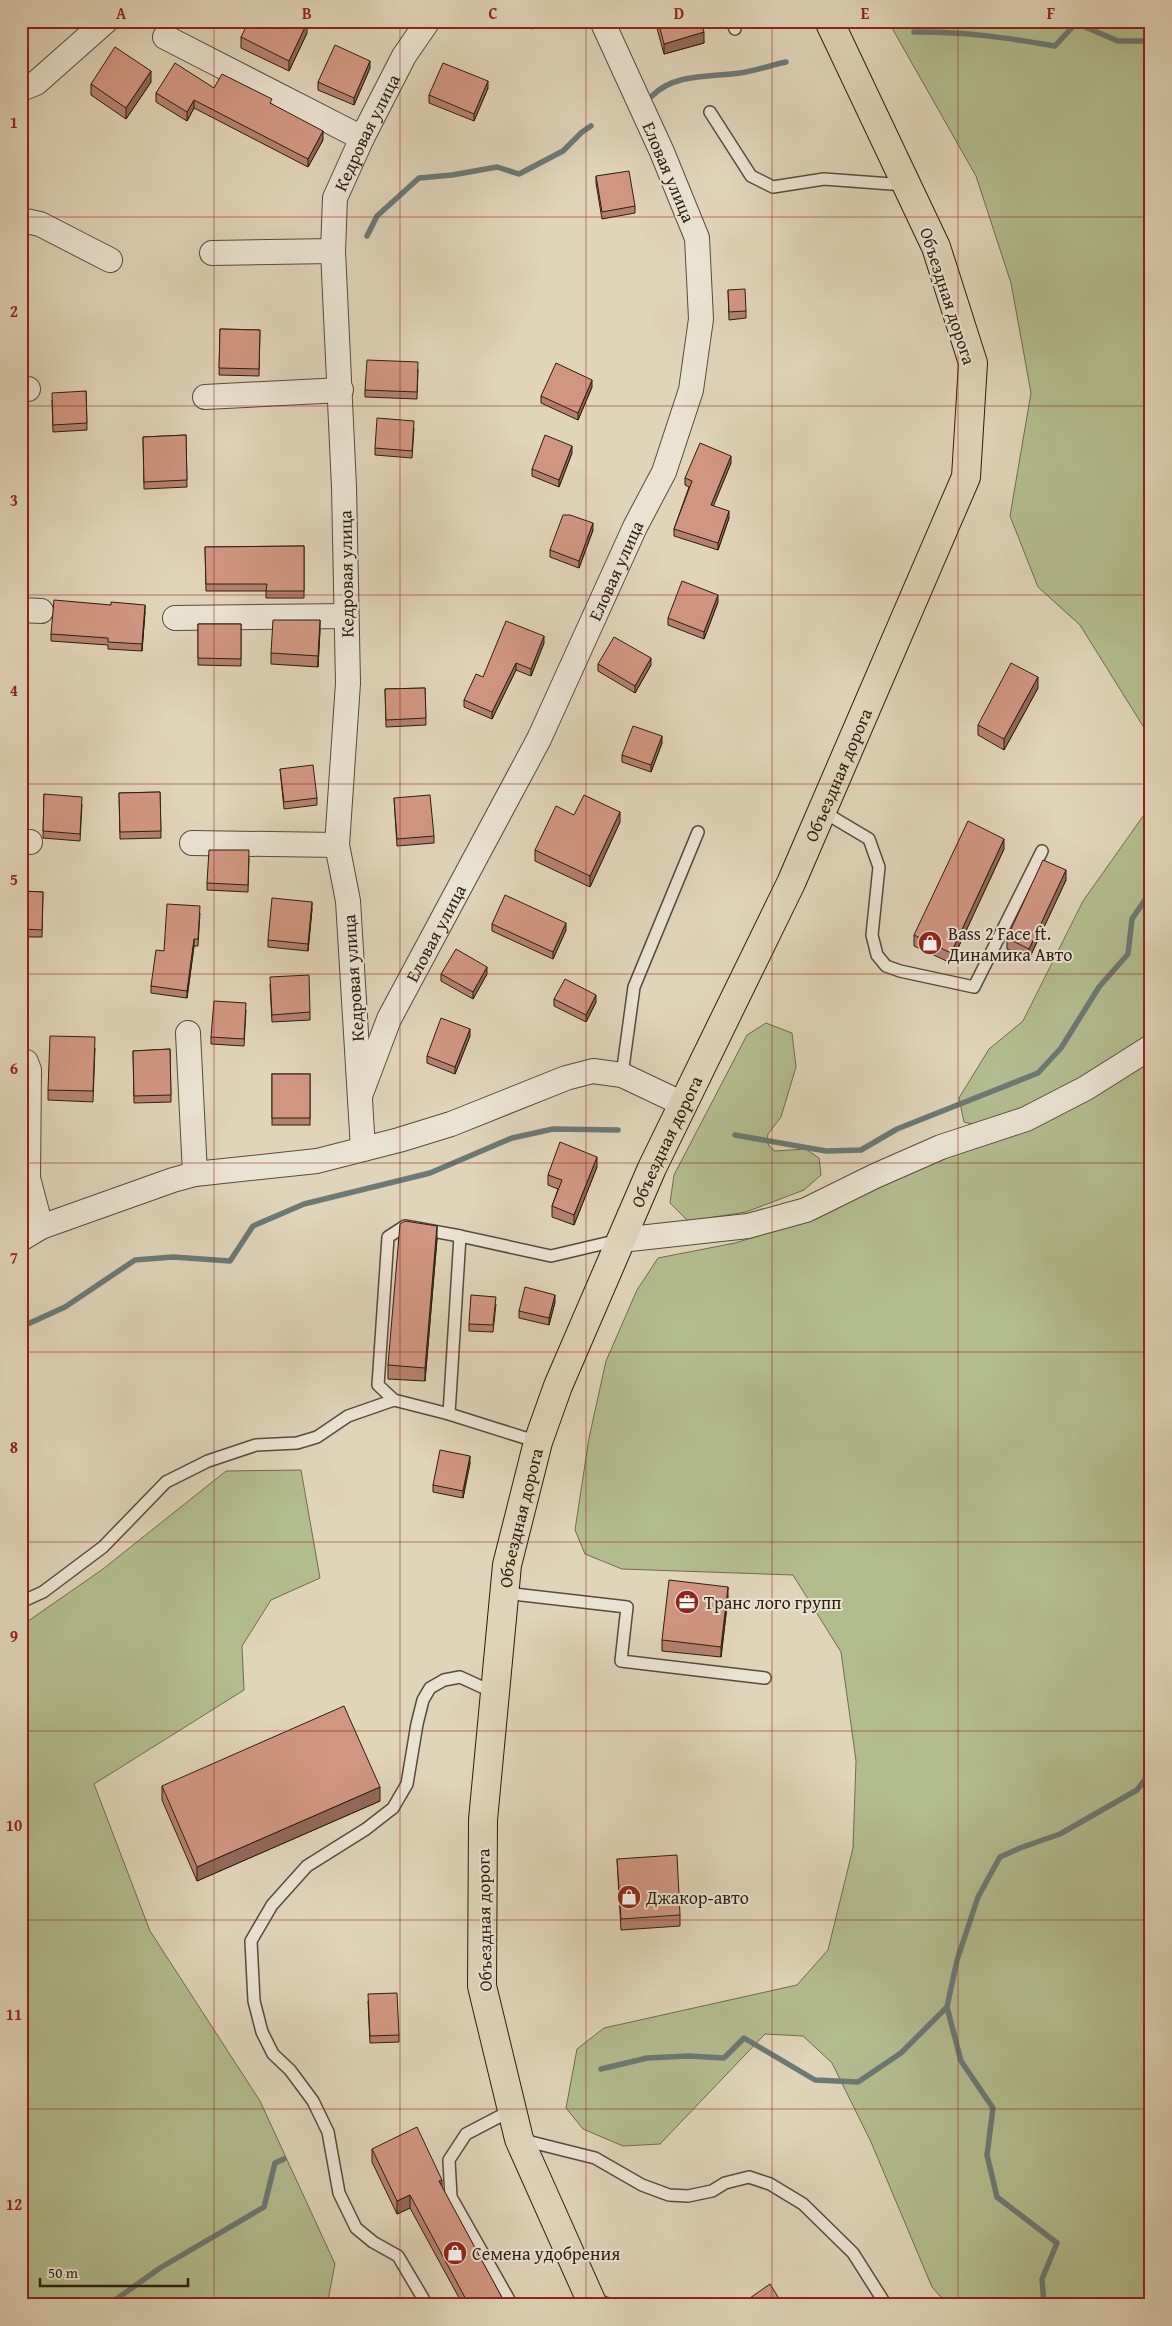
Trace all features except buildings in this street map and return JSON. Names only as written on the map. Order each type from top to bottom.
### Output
[{"type":"main road","name":"Объездная дорога","points":[[597,2302],[519,2139],[482,1986],[483,1820],[507,1565],[538,1442],[558,1386],[652,1168],[791,883],[966,477],[973,363],[936,247],[829,21]]},
{"type":"street","points":[[21,88],[36,83],[106,21]]},
{"type":"street","name":"Кедровая улица","points":[[363,1149],[348,901],[337,845],[348,683],[341,390],[332,251],[335,198],[362,138],[404,56],[428,21]]},
{"type":"street","name":"Еловая улица","points":[[360,1096],[389,1019],[539,739],[635,527],[664,472],[690,390],[701,319],[697,238],[662,152],[602,21]]},
{"type":"street","points":[[165,37],[362,138]]},
{"type":"street","points":[[21,220],[40,224],[110,260]]},
{"type":"street","points":[[212,253],[332,251]]},
{"type":"street","points":[[205,396],[341,390]]},
{"type":"street","points":[[175,618],[346,616]]},
{"type":"street","points":[[192,843],[337,845]]},
{"type":"street","points":[[188,1033],[195,1174]]},
{"type":"street","points":[[621,1240],[748,1226],[806,1210],[875,1176],[941,1147],[1026,1119],[1086,1088],[1151,1047]]},
{"type":"street","points":[[21,1060],[26,1062],[29,1070],[28,1178],[41,1227]]},
{"type":"street","points":[[21,1239],[41,1227],[195,1174],[317,1161],[451,1124],[566,1078],[593,1071],[622,1075],[683,1104]]},
{"type":"lane","points":[[710,112],[750,176],[773,187],[824,179],[906,185]]},
{"type":"lane","points":[[822,811],[868,839],[879,867],[872,935],[877,955],[886,966],[900,971],[974,987],[1042,851]]},
{"type":"lane","points":[[622,1075],[634,987],[698,832]]},
{"type":"lane","points":[[538,1442],[449,1414],[394,1400],[378,1385],[388,1237],[405,1226],[551,1256],[621,1240]]},
{"type":"lane","points":[[449,1414],[460,1236]]},
{"type":"lane","points":[[21,1602],[43,1592],[103,1547],[166,1482],[208,1461],[256,1445],[297,1443],[317,1437],[348,1416],[394,1400]]},
{"type":"lane","points":[[504,1593],[627,1607],[621,1661],[765,1678]]},
{"type":"lane","points":[[427,2305],[398,2256],[373,2242],[356,2228],[339,2193],[328,2132],[314,2101],[290,2070],[273,2054],[262,2032],[254,2001],[251,1941],[272,1905],[307,1866],[366,1829],[393,1808],[407,1784],[417,1724],[423,1700],[430,1688],[444,1680],[460,1677],[495,1693]]},
{"type":"lane","points":[[512,2110],[466,2134],[448,2160],[451,2197],[512,2305]]},
{"type":"lane","points":[[519,2139],[595,2158],[642,2185],[669,2195],[688,2196],[712,2191],[725,2183],[749,2176],[770,2184],[802,2204],[853,2253],[886,2305]]},
{"type":"green space","points":[[888,21],[1151,21],[1151,739],[1080,625],[1038,587],[1010,516],[1031,393],[1011,283],[976,176]]},
{"type":"green space","points":[[1151,805],[1151,1039],[1036,1104],[976,1125],[964,1122],[959,1098],[989,1049],[1023,1021],[1083,901]]},
{"type":"green space","points":[[766,1023],[792,1033],[796,1067],[781,1117],[768,1134],[767,1142],[775,1151],[806,1149],[819,1158],[821,1175],[804,1190],[746,1212],[688,1221],[670,1203],[674,1175],[747,1035]]},
{"type":"green space","points":[[1151,1054],[1151,2305],[948,2305],[932,2287],[871,2142],[832,2063],[803,2036],[765,2034],[660,2144],[623,2146],[583,2129],[566,2108],[577,2049],[604,2028],[797,1985],[828,1950],[853,1848],[856,1761],[841,1652],[793,1575],[622,1569],[585,1554],[575,1530],[589,1438],[606,1361],[637,1290],[658,1258],[735,1243],[814,1219],[904,1171]]},
{"type":"green space","points":[[301,1470],[320,1578],[271,1600],[242,1646],[244,1690],[94,1784],[150,1931],[260,2101],[335,2264],[327,2305],[21,2305],[21,1626],[103,1569],[226,1471]]},
{"type":"waterway","points":[[914,32],[967,34],[1055,46],[1076,23],[1118,41],[1151,41]]},
{"type":"waterway","points":[[652,96],[671,83],[693,77],[746,72],[786,62]]},
{"type":"waterway","points":[[367,236],[377,216],[419,178],[452,175],[497,167],[519,174],[563,151],[582,132],[591,126]]},
{"type":"waterway","points":[[735,1135],[826,1151],[861,1150],[897,1129],[1038,1073],[1061,1048],[1099,987],[1128,954],[1132,919],[1151,891]]},
{"type":"waterway","points":[[21,1327],[65,1307],[135,1260],[173,1257],[230,1261],[253,1226],[304,1204],[430,1173],[512,1138],[553,1129],[618,1130]]},
{"type":"waterway","points":[[1044,2305],[1042,2279],[1057,2243],[997,2197],[987,2155],[993,2108],[961,2061],[947,2007],[957,1960],[978,1897],[1000,1857],[1060,1834],[1137,1790],[1151,1772]]},
{"type":"waterway","points":[[601,2069],[647,2058],[689,2056],[724,2058],[744,2038],[815,2080],[858,2082],[901,2053],[947,2007]]},
{"type":"waterway","points":[[108,2305],[160,2268],[264,2207],[275,2163],[284,2159]]},
{"type":"place","name":"Bass 2 Face ft. Динамика Авто","points":[[930,943]]},
{"type":"place","name":"Транс лого групп","points":[[687,1602]]},
{"type":"place","name":"Джакор-авто","points":[[629,1897]]},
{"type":"place","name":"Семена удобрения","points":[[455,2253]]}]
